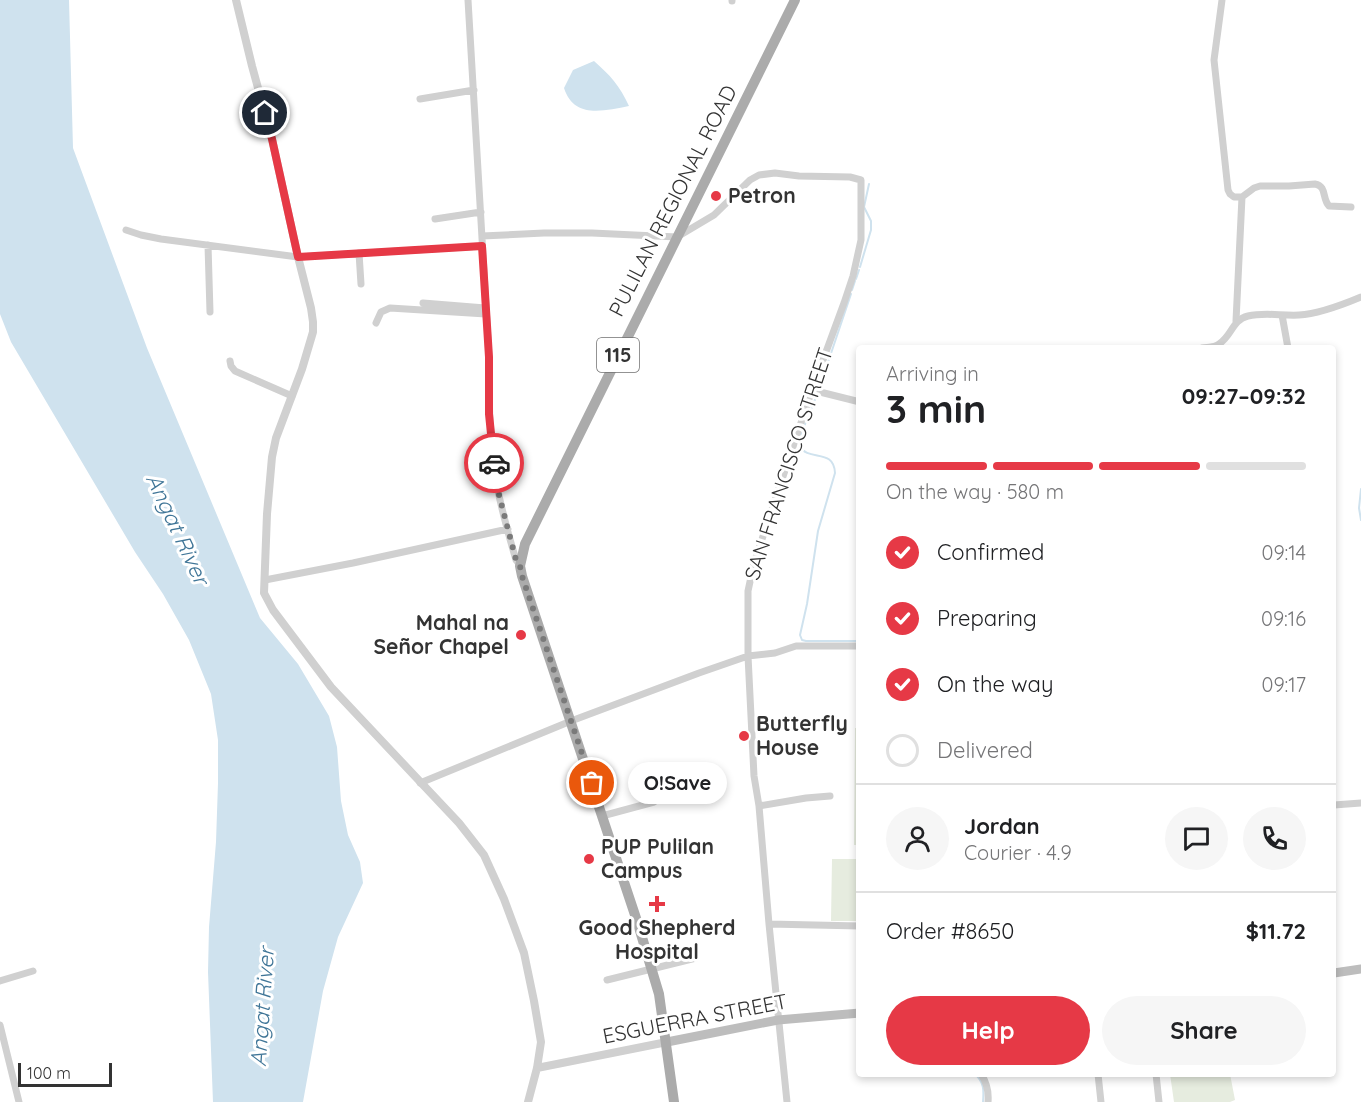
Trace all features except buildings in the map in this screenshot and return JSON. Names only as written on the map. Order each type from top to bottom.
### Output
[{"type":"main road","name":"PULILAN REGIONAL ROAD","points":[[520,566],[525,544],[795,0]]},
{"type":"main road","points":[[520,566],[652,969],[659,994],[667,1042],[674,1102]]},
{"type":"main road","points":[[1336,973],[1361,969]]},
{"type":"main road","name":"ESGUERRA STREET","points":[[667,1042],[778,1020],[856,1013]]},
{"type":"street","points":[[236,0],[272,139],[311,308],[313,332],[302,369],[276,438],[272,457],[264,593],[273,610],[320,673],[459,823],[484,855],[504,899],[524,953],[534,1001],[541,1042],[528,1102]]},
{"type":"street","points":[[468,0],[489,357],[489,414],[494,472],[516,560],[520,566]]},
{"type":"street","points":[[1222,0],[1214,60],[1230,194],[1234,197],[1242,197],[1260,186],[1319,184],[1323,188],[1326,203],[1329,206],[1351,207]]},
{"type":"street","points":[[420,99],[474,90]]},
{"type":"street","name":"SAN FRANCISCO STREET","points":[[677,237],[714,215],[750,180],[759,175],[775,173],[850,177],[861,180],[861,240],[854,268],[754,563],[748,591],[748,656],[754,776],[759,806],[787,1102]]},
{"type":"street","points":[[1219,345],[1236,321],[1242,197]]},
{"type":"street","points":[[435,219],[481,212]]},
{"type":"street","points":[[126,230],[161,240],[298,257],[482,246]]},
{"type":"street","points":[[482,236],[592,233],[677,237]]},
{"type":"street","points":[[208,245],[210,312]]},
{"type":"street","points":[[359,254],[361,284]]},
{"type":"street","points":[[1236,321],[1250,315],[1305,315],[1361,297]]},
{"type":"street","points":[[423,303],[485,311]]},
{"type":"street","points":[[376,323],[381,312],[390,308],[485,311]]},
{"type":"street","points":[[1282,315],[1287,345]]},
{"type":"street","points":[[230,361],[235,371],[292,396]]},
{"type":"street","points":[[812,390],[856,401]]},
{"type":"street","points":[[265,580],[508,530]]},
{"type":"street","points":[[420,783],[571,721],[748,656],[775,653],[796,646],[856,646]]},
{"type":"street","points":[[759,806],[830,796]]},
{"type":"street","points":[[602,816],[654,802]]},
{"type":"street","points":[[1336,805],[1361,803]]},
{"type":"street","points":[[769,924],[856,926]]},
{"type":"street","points":[[607,980],[696,957]]},
{"type":"street","points":[[0,981],[33,971]]},
{"type":"street","points":[[0,1024],[20,1102]]},
{"type":"street","name":"ESGUERRA STREET","points":[[537,1068],[667,1042]]},
{"type":"street","points":[[983,1077],[987,1083],[988,1102]]},
{"type":"street","points":[[1098,1077],[1101,1102]]},
{"type":"street","points":[[1156,1077],[1158,1102]]},
{"type":"shaded area","points":[[855,728],[856,728],[856,845],[854,845]]},
{"type":"shaded area","points":[[832,859],[856,859],[856,921],[831,921]]},
{"type":"shaded area","points":[[1170,1077],[1231,1077],[1235,1100],[1230,1102],[1174,1102]]},
{"type":"water","name":"Angat River","points":[[0,0],[69,0],[73,148],[147,348],[260,618],[298,664],[329,716],[337,747],[341,801],[348,835],[360,862],[363,883],[338,937],[323,991],[303,1102],[213,1102],[208,972],[216,842],[218,740],[211,694],[189,640],[11,342],[0,314]]},
{"type":"water","points":[[594,61],[614,81],[629,106],[600,111],[582,109],[569,98],[564,88],[573,70]]},
{"type":"waterway","points":[[860,267],[871,230],[871,221],[864,207],[869,184]]},
{"type":"waterway","points":[[856,279],[859,270]]},
{"type":"waterway","points":[[852,290],[855,281]]},
{"type":"waterway","points":[[820,386],[851,294]]},
{"type":"waterway","points":[[816,397],[799,439],[799,446],[803,451],[830,460],[834,465],[835,473],[818,531],[800,635],[802,640],[806,641],[856,641]]},
{"type":"waterway","points":[[1361,489],[1359,508],[1361,520]]},
{"type":"waterway","points":[[978,1077],[983,1086],[983,1102]]},
{"type":"way so far","points":[[494,463],[498,491],[516,560],[520,566],[592,783]]},
{"type":"place","name":"Petron","points":[[716,196]]},
{"type":"place","name":"Mahal na Señor Chapel","points":[[521,635]]},
{"type":"place","name":"Butterfly House","points":[[744,736]]},
{"type":"place","name":"O!Save","points":[[592,783]]},
{"type":"place","name":"PUP Pulilan Campus","points":[[589,859]]},
{"type":"place","name":"Good Shepherd Hospital","points":[[657,904]]},
{"type":"route","points":[[265,113],[298,257],[482,246],[489,357],[489,414],[494,463]]}]
